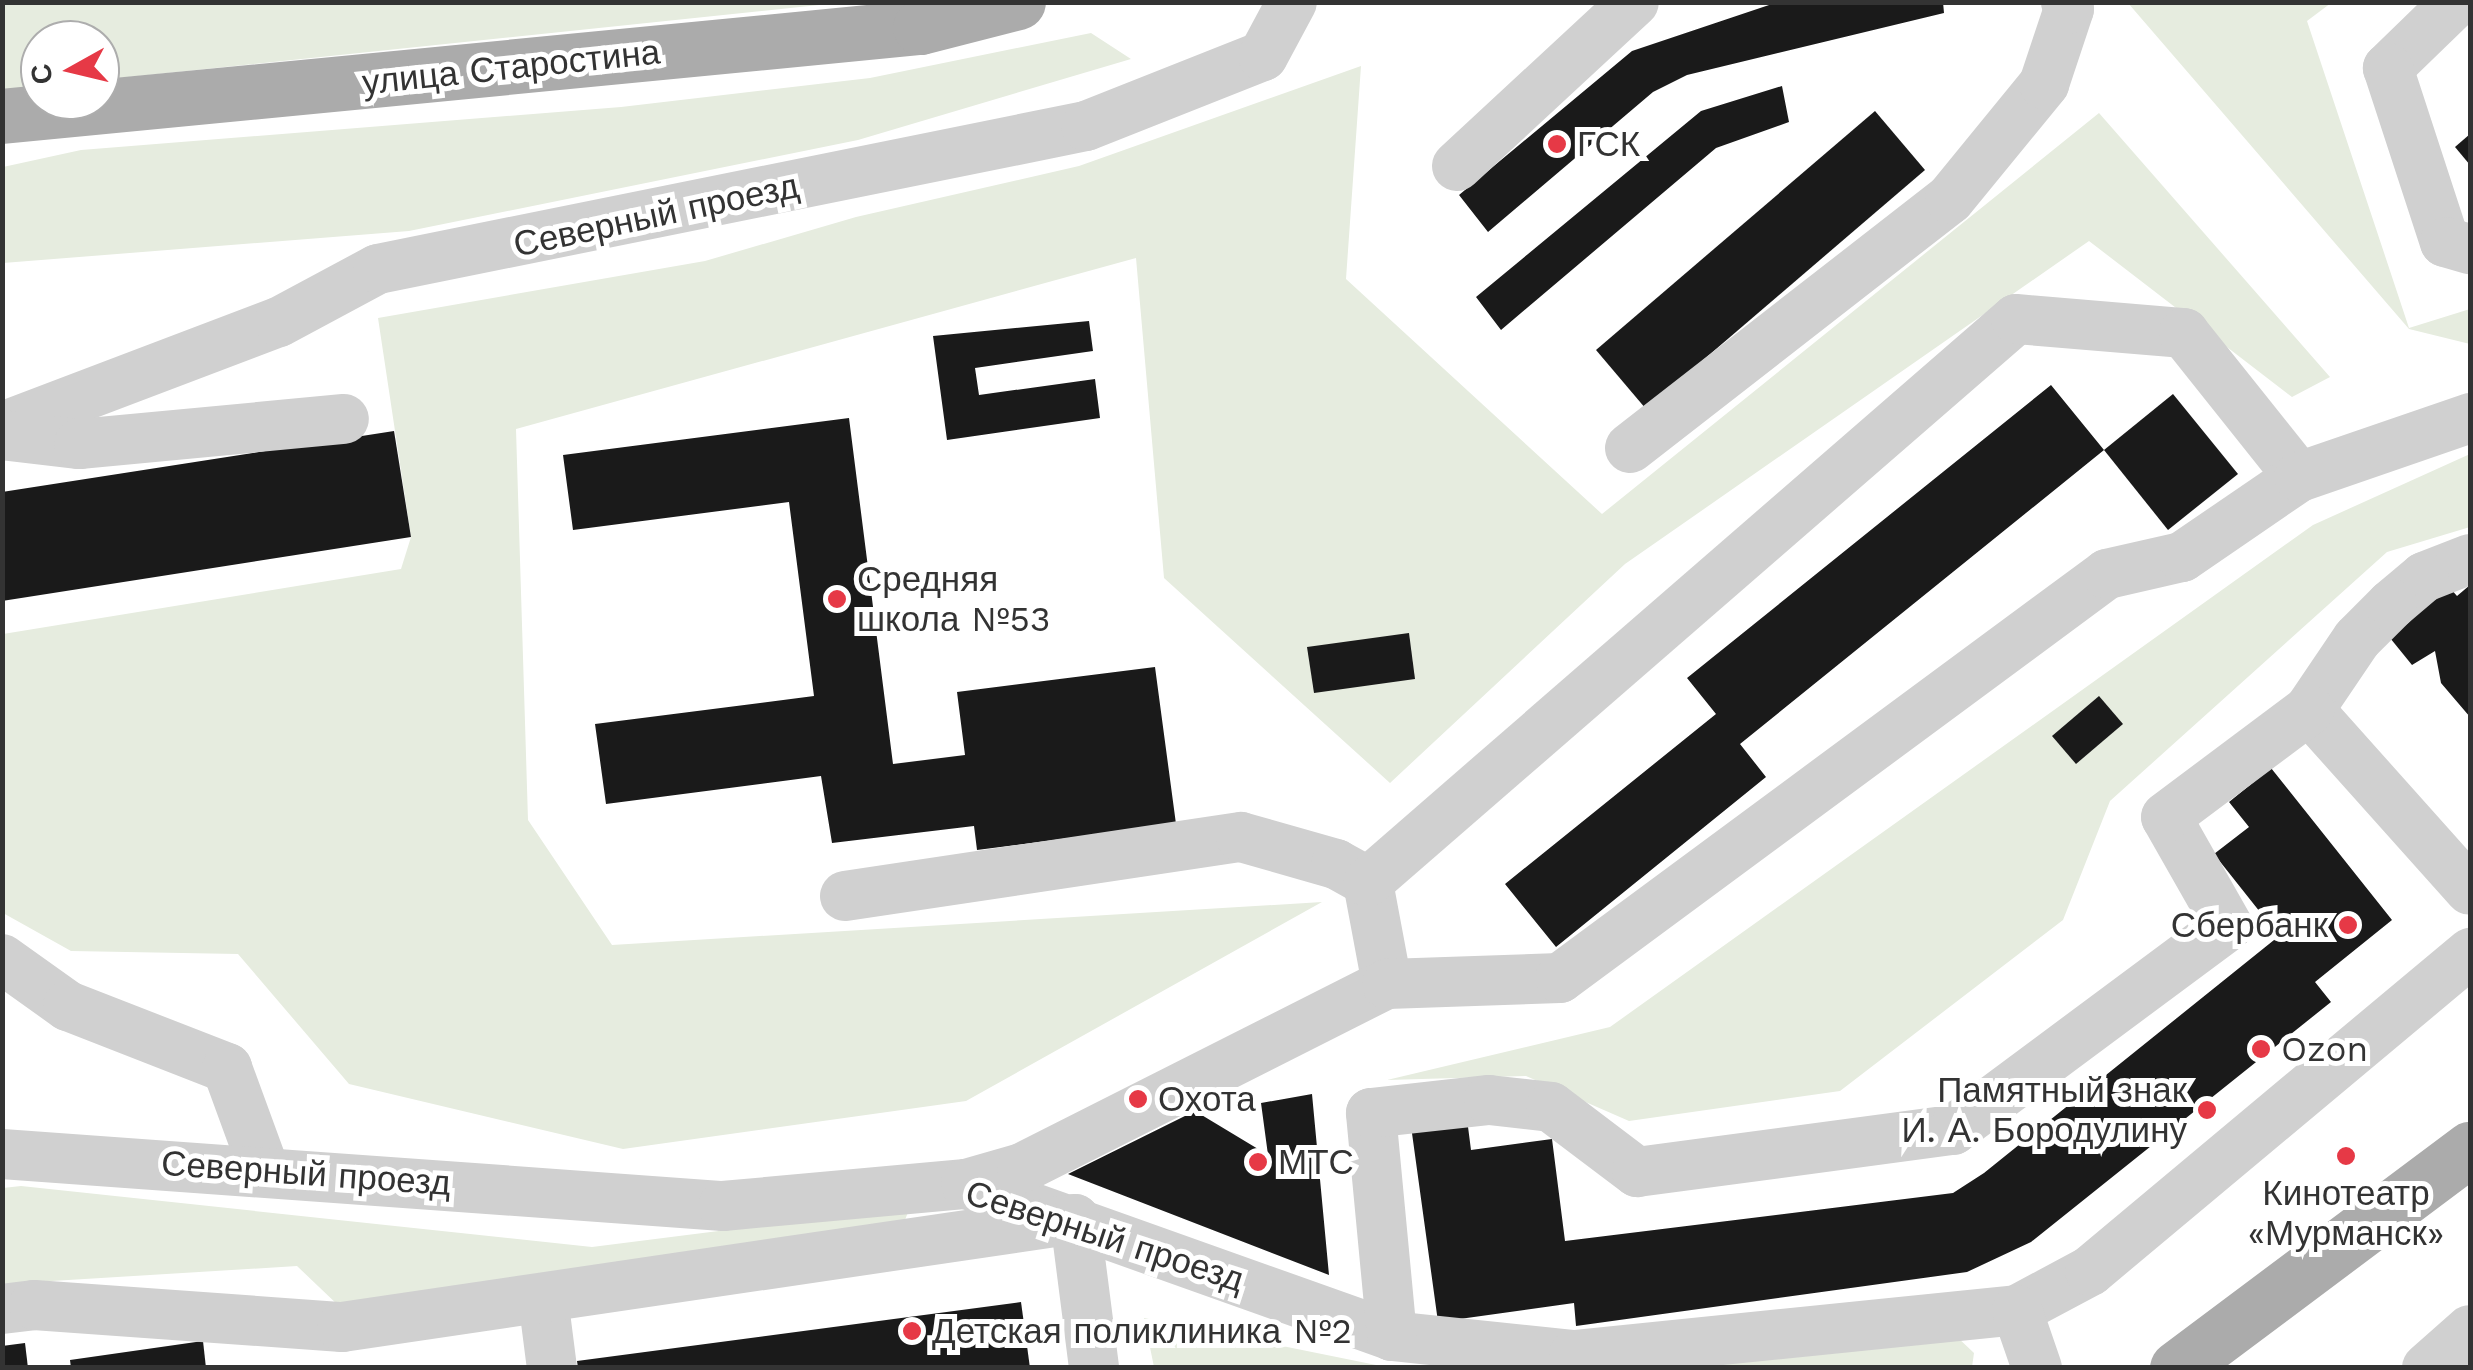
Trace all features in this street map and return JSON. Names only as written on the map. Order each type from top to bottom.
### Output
[{"type":"main road","name":"улица Старостина","points":[[2,116],[920,27],[1018,2]]},
{"type":"main road","points":[[2200,1359],[2470,1149]]},
{"type":"street","name":"Северный проезд","points":[[2,427],[279,322],[378,269],[1086,126],[1263,56],[1292,2]]},
{"type":"street","points":[[1457,166],[1634,2]]},
{"type":"street","points":[[1630,448],[1950,199],[2044,84],[2069,10],[2066,2]]},
{"type":"street","points":[[2456,2],[2388,68],[2445,242],[2470,249]]},
{"type":"street","points":[[1368,882],[2016,320],[2184,334],[2299,476]]},
{"type":"street","points":[[966,1184],[1022,1168],[1387,984],[1560,978],[2107,574],[2182,557],[2299,476],[2470,418]]},
{"type":"street","points":[[2,435],[79,444],[344,419]]},
{"type":"street","points":[[1392,1336],[1371,1113],[1489,1100],[1550,1107],[1637,1172],[1953,1130],[2228,926],[2166,817],[2309,710],[2357,639],[2392,604],[2424,577],[2470,558]]},
{"type":"street","points":[[2309,710],[2470,890]]},
{"type":"street","points":[[844,896],[1241,836],[1336,864],[1368,882]]},
{"type":"street","points":[[1368,882],[1387,984]]},
{"type":"street","points":[[2037,1368],[2017,1310],[2090,1271],[2470,953]]},
{"type":"street","points":[[2,958],[68,1006],[227,1068],[264,1168]]},
{"type":"street","name":"Северный проезд","points":[[2,1154],[264,1168],[723,1206],[966,1184],[1076,1219],[1392,1336],[1574,1356],[2017,1310]]},
{"type":"street","points":[[2,1310],[34,1304],[342,1327],[1076,1219],[1094,1368]]},
{"type":"street","points":[[543,1298],[552,1368]]},
{"type":"street","points":[[2427,1368],[2470,1330]]},
{"type":"shaded area","points":[[2,3],[838,3],[120,78],[120,20],[20,20],[20,88],[3,90]]},
{"type":"shaded area","points":[[2128,3],[2331,3],[2307,21],[2409,328],[2470,309],[2470,344],[2409,329]]},
{"type":"shaded area","points":[[1091,33],[1131,59],[858,140],[409,231],[3,263],[3,167],[81,150],[621,107],[870,78]]},
{"type":"shaded area","points":[[1361,66],[1346,279],[1602,514],[2099,113],[2330,377],[2292,397],[2089,241],[1625,564],[1390,783],[1164,578],[1136,258],[516,429],[528,820],[612,945],[1322,902],[966,1101],[623,1149],[349,1084],[238,954],[71,951],[3,913],[3,634],[401,569],[411,537],[378,318],[705,261],[856,217],[1079,166]]},
{"type":"shaded area","points":[[2470,454],[2470,527],[2387,552],[2110,801],[2063,920],[1840,1091],[1629,1121],[1526,1076],[1387,1080],[1610,1027],[2313,525]]},
{"type":"shaded area","points":[[21,1186],[592,1247],[910,1207],[905,1220],[340,1307],[297,1266],[3,1284],[3,1188]]},
{"type":"shaded area","points":[[1144,1318],[1381,1366],[1393,1367],[1154,1367]]},
{"type":"shaded area","points":[[1955,1335],[1974,1353],[1972,1367],[1690,1368]]},
{"type":"building","name":"ГСК","points":[[1778,2],[1943,2],[1944,13],[1687,75],[1653,92],[1488,232],[1459,195],[1632,51]]},
{"type":"building","name":"ГСК","points":[[1782,86],[1789,122],[1716,148],[1501,330],[1476,297],[1701,111]]},
{"type":"building","points":[[1875,111],[1925,170],[1646,409],[1596,350]]},
{"type":"building","points":[[2470,134],[2470,165],[2455,147]]},
{"type":"building","points":[[1089,321],[1093,351],[975,368],[979,395],[1095,379],[1100,418],[947,440],[933,336]]},
{"type":"building","points":[[2051,385],[2104,450],[1740,744],[1766,777],[1556,947],[1505,884],[1716,714],[1687,678]]},
{"type":"building","points":[[2173,394],[2238,474],[2168,530],[2104,450]]},
{"type":"building","name":"Средняя школа №53","points":[[849,418],[893,764],[965,755],[957,692],[1155,667],[1176,824],[977,850],[974,826],[832,843],[821,776],[606,804],[595,724],[814,696],[789,502],[573,530],[563,455]]},
{"type":"building","points":[[394,431],[411,537],[2,601],[2,492]]},
{"type":"building","points":[[2443,580],[2457,596],[2470,585],[2470,717],[2441,683],[2435,651],[2412,665],[2386,633]]},
{"type":"building","points":[[1409,633],[1415,679],[1314,693],[1307,647]]},
{"type":"building","points":[[2099,696],[2123,724],[2076,764],[2052,736]]},
{"type":"building","points":[[2271,768],[2392,920],[2315,982],[2331,1002],[2031,1242],[1967,1272],[1576,1326],[1574,1303],[1438,1322],[1411,1126],[1467,1119],[1471,1150],[1552,1139],[1565,1241],[1953,1193],[1984,1173],[2279,936],[2214,854],[2249,827],[2229,802]]},
{"type":"building","points":[[1312,1094],[1329,1275],[1068,1174],[1195,1111],[1268,1155],[1261,1103]]},
{"type":"building","name":"Детская поликлиника №2","points":[[1021,1302],[1030,1368],[578,1368],[577,1361]]},
{"type":"building","points":[[203,1341],[206,1368],[71,1368],[70,1360]]},
{"type":"building","points":[[25,1343],[28,1368],[2,1368],[2,1346]]},
{"type":"place","name":"ГСК","points":[[1557,144]]},
{"type":"place","name":"Средняя школа №53","points":[[837,599]]},
{"type":"place","name":"Сбербанк","points":[[2348,925]]},
{"type":"place","name":"Ozon","points":[[2261,1049]]},
{"type":"place","name":"Охота","points":[[1138,1099]]},
{"type":"place","name":"Памятный знак И. А. Бородулину","points":[[2207,1110]]},
{"type":"place","name":"Кинотеатр «Мурманск»","points":[[2346,1156]]},
{"type":"place","name":"МТС","points":[[1258,1162]]},
{"type":"place","name":"Детская поликлиника №2","points":[[912,1331]]}]
